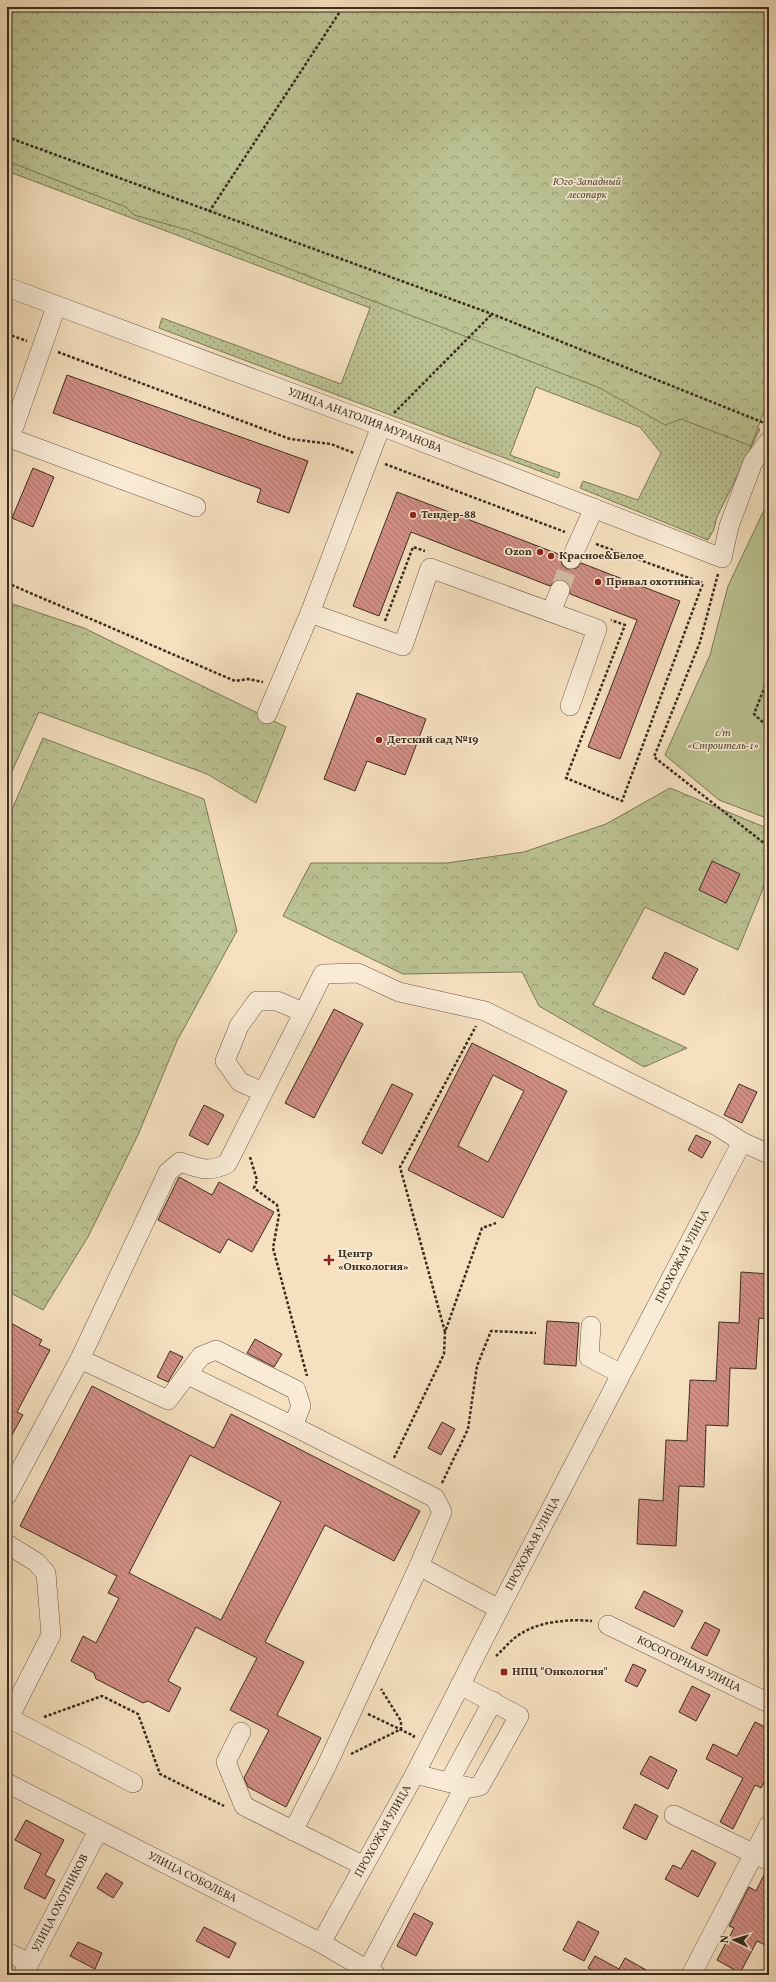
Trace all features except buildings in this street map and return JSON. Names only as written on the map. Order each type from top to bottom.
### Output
[{"type":"street","name":"УЛИЦА АНАТОЛИЯ МУРАНОВА","points":[[7,288],[381,426],[722,558]]},
{"type":"street","points":[[56,307],[43,346],[8,437],[196,507]]},
{"type":"street","points":[[267,714],[310,613],[381,426]]},
{"type":"street","points":[[722,558],[729,526],[754,462],[769,441]]},
{"type":"street","points":[[571,559],[594,508]]},
{"type":"street","points":[[310,613],[403,646],[430,568],[597,629],[570,706]]},
{"type":"street","points":[[551,612],[560,590]]},
{"type":"street","points":[[7,1495],[80,1359],[168,1172],[180,1162],[214,1170],[227,1164],[323,974],[358,973],[399,992],[485,1011],[719,1127],[742,1142],[769,1154]]},
{"type":"street","points":[[263,1092],[240,1082],[225,1061],[239,1026],[257,1001],[277,1001],[303,1012]]},
{"type":"street","name":"ПРОХОЖАЯ УЛИЦА","points":[[321,1943],[415,1774],[499,1609],[742,1142]]},
{"type":"street","points":[[591,1326],[589,1357],[621,1374]]},
{"type":"street","points":[[80,1359],[168,1400],[201,1356],[216,1350],[296,1390],[301,1406],[293,1426]]},
{"type":"street","points":[[188,1375],[435,1498],[442,1512],[419,1566],[326,1767],[293,1831]]},
{"type":"street","points":[[7,1544],[36,1562],[46,1573],[51,1634],[12,1722],[133,1783]]},
{"type":"street","points":[[419,1566],[499,1609]]},
{"type":"street","name":"КОСОГОРНАЯ УЛИЦА","points":[[608,1625],[769,1703]]},
{"type":"street","points":[[415,1774],[471,1788],[480,1786],[519,1716],[494,1701],[460,1685]]},
{"type":"street","points":[[369,1974],[494,1701]]},
{"type":"street","points":[[241,1732],[226,1762],[244,1806],[364,1866]]},
{"type":"street","name":"УЛИЦА СОБОЛЕВА","points":[[7,1783],[98,1831],[321,1943],[369,1974]]},
{"type":"street","points":[[674,1815],[762,1857]]},
{"type":"street","points":[[692,1975],[762,1857],[769,1825]]},
{"type":"street","name":"УЛИЦА ОХОТНИКОВ","points":[[26,1969],[98,1831]]},
{"type":"street","points":[[7,1952],[26,1969]]},
{"type":"path","points":[[209,212],[343,7]]},
{"type":"path","points":[[7,137],[209,212],[492,314],[769,425]]},
{"type":"path","points":[[381,426],[492,314]]},
{"type":"path","points":[[7,334],[43,346],[290,439],[331,444],[703,583],[622,801],[566,778],[625,624],[604,617]]},
{"type":"path","points":[[382,628],[413,547],[428,552]]},
{"type":"path","points":[[722,558],[700,642],[654,757],[769,847]]},
{"type":"path","points":[[7,584],[235,681],[248,678],[279,686]]},
{"type":"path","points":[[769,676],[754,714],[769,728]]},
{"type":"path","points":[[445,1332],[400,1167],[485,1011]]},
{"type":"path","points":[[239,1140],[250,1154],[257,1180],[254,1188],[277,1205],[279,1215],[273,1248],[309,1384]]},
{"type":"path","points":[[387,1473],[444,1354],[445,1332],[482,1228],[496,1223]]},
{"type":"path","points":[[435,1498],[468,1429],[477,1366],[491,1331],[536,1333]]},
{"type":"path","points":[[492,1662],[521,1633],[551,1622],[577,1619],[608,1625]]},
{"type":"path","points":[[370,1670],[401,1721],[401,1729]]},
{"type":"path","points":[[12,1722],[102,1696],[138,1714],[160,1774],[228,1808]]},
{"type":"path","points":[[353,1707],[414,1736]]},
{"type":"path","points":[[326,1767],[401,1729]]},
{"type":"green space","name":"Юго-Западный лесопарк","points":[[7,7],[769,7],[769,398],[751,446],[681,419],[665,425],[600,388],[188,230],[134,215],[126,207],[7,161]]},
{"type":"green space","points":[[7,140],[769,304],[769,414],[755,412],[747,426],[760,429],[717,517],[714,529],[708,540],[580,488],[583,481],[638,500],[661,453],[640,427],[536,387],[510,455],[560,473],[558,478],[159,328],[162,318],[341,384],[370,308],[7,171]]},
{"type":"green space","name":"с/т «Строитель-1»","points":[[769,484],[769,819],[719,800],[665,755],[710,655],[728,586],[765,508]]},
{"type":"green space","points":[[7,602],[84,628],[286,727],[256,803],[207,774],[39,712],[7,782]]},
{"type":"green space","points":[[43,738],[204,799],[237,931],[177,1041],[138,1135],[88,1237],[43,1310],[7,1291],[7,821]]},
{"type":"green space","points":[[670,788],[769,829],[769,874],[738,950],[645,907],[593,1005],[687,1048],[644,1067],[539,1006],[522,972],[403,974],[283,916],[311,863],[447,863],[524,852],[606,824]]},
{"type":"tunnel","points":[[560,590],[571,559]]},
{"type":"place","name":"Тендер-88","points":[[413,515]]},
{"type":"place","name":"Ozon","points":[[540,552]]},
{"type":"place","name":"Красное&Белое","points":[[551,556]]},
{"type":"place","name":"Привал охотника","points":[[598,582]]},
{"type":"place","name":"Детский сад №19","points":[[379,740]]},
{"type":"place","name":"Центр «Онкология»","points":[[329,1260]]},
{"type":"place","name":"НПЦ \"Онкология\"","points":[[504,1672]]}]
